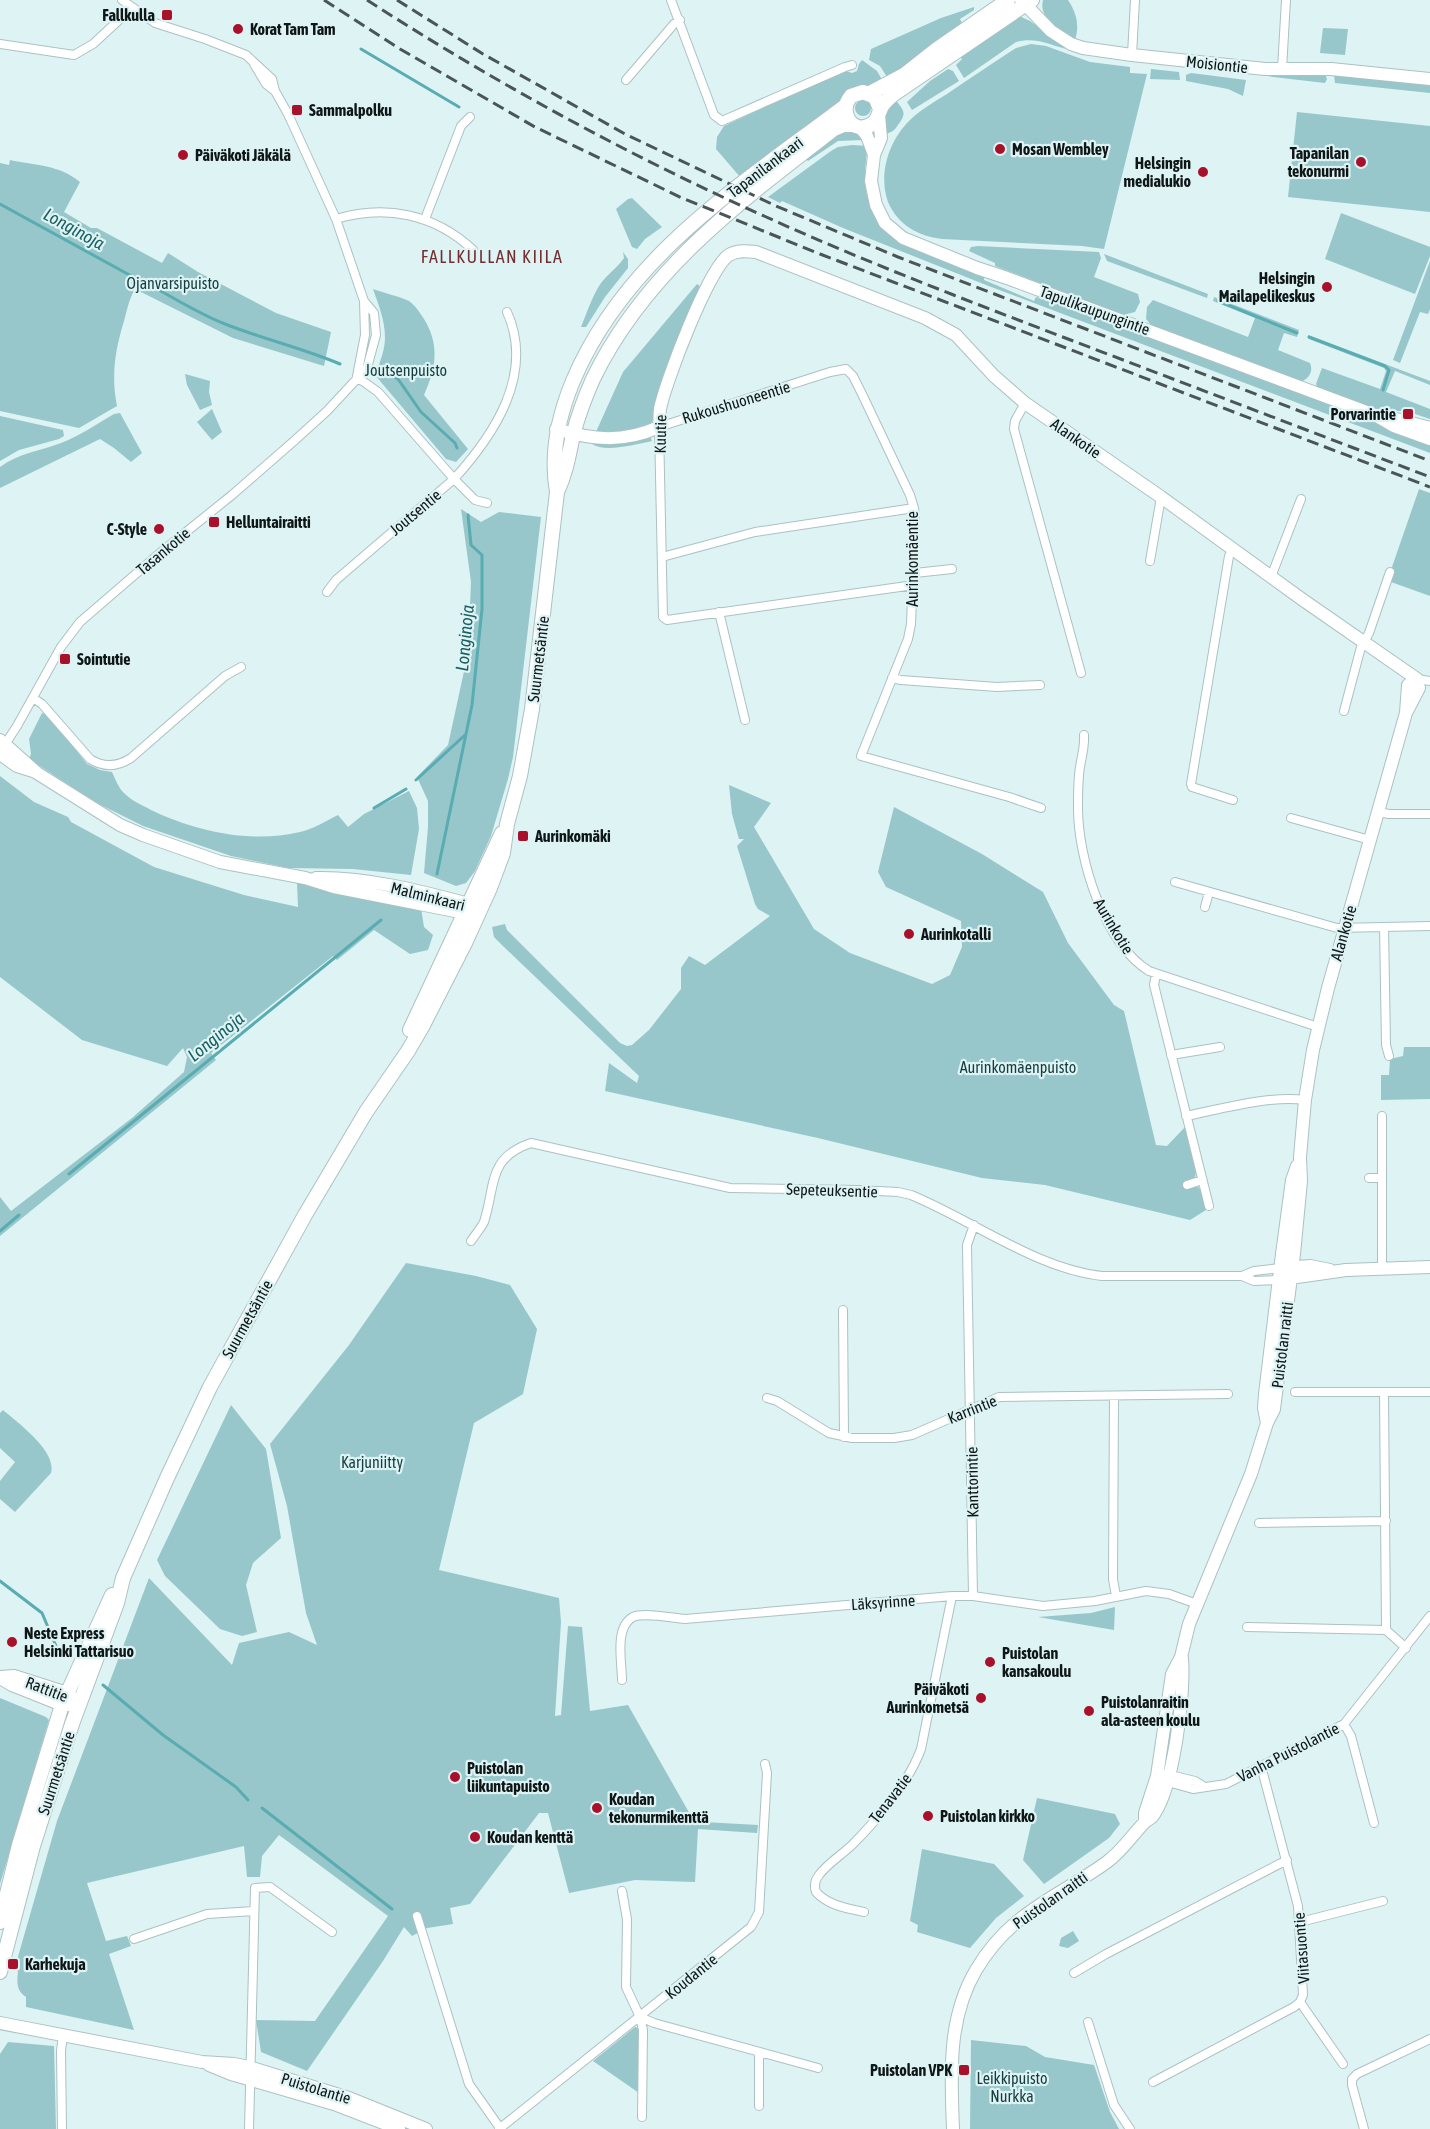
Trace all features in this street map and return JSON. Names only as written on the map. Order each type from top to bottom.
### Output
[{"type":"main road","points":[[874,155],[867,136],[845,114],[847,100],[856,93],[870,93],[904,75],[1008,0]]},
{"type":"main road","points":[[857,126],[871,125],[894,94],[1026,2]]},
{"type":"main road","name":"Moisiontie","points":[[1026,2],[1051,31],[1071,44],[1083,48],[1265,69],[1330,69],[1430,79]]},
{"type":"main road","points":[[870,93],[875,97],[880,112]]},
{"type":"main road","name":"Tapanilankaari","points":[[687,229],[741,183],[845,106]]},
{"type":"main road","name":"Tapulikaupungintie","points":[[880,112],[881,138],[874,155],[871,181],[876,205],[885,223],[903,238],[976,268],[1375,415],[1394,426],[1430,439]]},
{"type":"main road","name":"Tapanilankaari","points":[[699,238],[753,192],[834,129],[843,125],[857,126]]},
{"type":"main road","name":"Suurmetsäntie","points":[[0,1922],[19,1845],[65,1699],[110,1599],[123,1578],[167,1478],[226,1357],[305,1215],[366,1112],[422,1027],[507,824],[520,776],[532,709],[557,492],[556,429],[563,404],[595,336],[619,301],[649,266],[687,229]]},
{"type":"main road","name":"Suurmetsäntie","points":[[557,492],[564,477],[573,434],[593,380],[614,342],[657,282],[699,238]]},
{"type":"main road","name":"Alankotie","points":[[719,264],[729,254],[743,251],[756,252],[925,318],[956,335],[994,376],[1025,403],[1161,496],[1270,577],[1424,680]]},
{"type":"main road","name":"Kuutie","points":[[659,427],[660,409],[666,388],[708,283],[719,264]]},
{"type":"main road","name":"Tapulikaupungintie","points":[[1375,415],[1396,418],[1430,428]]},
{"type":"main road","name":"Rukoushuoneentie","points":[[556,429],[590,438],[614,438],[649,432],[659,427]]},
{"type":"main road","name":"Alankotie","points":[[1286,1273],[1292,1180],[1300,1157],[1305,1100],[1318,1027],[1406,713],[1408,685],[1424,680]]},
{"type":"main road","name":"Malminkaari","points":[[1,747],[120,825],[220,862],[305,878],[335,878],[390,886],[471,910]]},
{"type":"main road","points":[[1286,1273],[1310,1266],[1335,1271],[1430,1268]]},
{"type":"main road","name":"Puistolan raitti","points":[[953,2129],[952,2040],[960,2005],[975,1970],[1013,1924],[1040,1903],[1107,1862],[1152,1817],[1164,1777],[1183,1676],[1181,1657],[1189,1624],[1251,1474],[1267,1423],[1264,1408],[1265,1394],[1286,1273]]},
{"type":"main road","name":"Suurmetsäntie","points":[[0,1972],[33,1846],[79,1703],[117,1603],[123,1578]]},
{"type":"main road","name":"Rattitie","points":[[0,1677],[14,1676],[79,1703]]},
{"type":"main road","name":"Puistolantie","points":[[0,2023],[202,2062],[234,2064],[249,2073],[399,2129]]},
{"type":"main road","name":"Puistolantie","points":[[249,2073],[349,2098],[426,2129]]},
{"type":"street","name":"Tasankotie","points":[[1,747],[33,698],[61,647],[80,622],[232,495],[348,390],[357,376],[367,368],[376,335],[374,313],[364,301],[336,219],[272,79],[246,55],[155,23],[122,0]]},
{"type":"street","points":[[671,0],[714,115],[719,120],[725,121],[844,67],[852,66]]},
{"type":"street","points":[[1132,55],[1134,0]]},
{"type":"street","points":[[1281,69],[1286,0]]},
{"type":"street","points":[[0,44],[74,56],[93,44],[132,8]]},
{"type":"street","points":[[627,80],[674,24],[680,20]]},
{"type":"street","points":[[425,219],[460,126],[470,117]]},
{"type":"street","points":[[336,219],[366,212],[407,213],[425,219],[462,239],[473,250]]},
{"type":"street","points":[[487,502],[474,500],[454,479],[495,427],[510,394],[516,349],[512,322],[507,312]]},
{"type":"street","name":"Rukoushuoneentie","points":[[659,427],[830,372],[846,369]]},
{"type":"street","name":"Aurinkomäentie","points":[[846,369],[862,394],[914,508],[915,573],[908,639],[861,756],[1041,808]]},
{"type":"street","name":"Joutsentie","points":[[327,592],[336,579],[454,479],[378,392],[357,376]]},
{"type":"street","points":[[1025,403],[1015,421],[1014,429],[1081,673]]},
{"type":"street","name":"Kuutie","points":[[659,427],[663,616],[668,620],[719,612]]},
{"type":"street","points":[[1150,561],[1161,496]]},
{"type":"street","points":[[1270,577],[1301,499]]},
{"type":"street","points":[[662,557],[755,532],[914,508]]},
{"type":"street","points":[[1233,550],[1229,556],[1191,784],[1199,790],[1233,800]]},
{"type":"street","points":[[915,573],[952,569]]},
{"type":"street","points":[[1344,711],[1364,642],[1390,572]]},
{"type":"street","points":[[745,720],[719,612],[914,585]]},
{"type":"street","points":[[33,698],[42,704],[90,759],[98,764],[116,765],[131,758],[225,676],[241,667]]},
{"type":"street","points":[[892,678],[997,687],[1040,685]]},
{"type":"street","name":"Aurinkotie","points":[[1084,735],[1085,746],[1079,774],[1078,810],[1081,846],[1088,877],[1102,909],[1122,943],[1139,965],[1156,974],[1318,1027]]},
{"type":"street","points":[[1378,812],[1430,814]]},
{"type":"street","points":[[1291,818],[1370,840]]},
{"type":"street","points":[[1175,882],[1337,928],[1430,926]]},
{"type":"street","points":[[1205,907],[1209,892]]},
{"type":"street","points":[[1384,927],[1386,1045],[1389,1056]]},
{"type":"street","points":[[1156,974],[1154,984],[1209,1206]]},
{"type":"street","points":[[1171,1055],[1220,1047]]},
{"type":"street","points":[[1186,1116],[1249,1104],[1289,1099],[1305,1100]]},
{"type":"street","points":[[1382,1116],[1382,1268]]},
{"type":"street","name":"Sepeteuksentie","points":[[471,1241],[483,1224],[495,1173],[500,1164],[531,1143],[729,1188],[898,1192],[924,1200],[1052,1264],[1086,1275],[1242,1276],[1254,1271],[1286,1273]]},
{"type":"street","points":[[1369,1178],[1382,1178]]},
{"type":"street","points":[[1186,1185],[1202,1180]]},
{"type":"street","name":"Kanttorintie","points":[[973,1596],[967,1245],[974,1225]]},
{"type":"street","points":[[843,1310],[844,1437]]},
{"type":"street","points":[[1295,1392],[1430,1392]]},
{"type":"street","points":[[1384,1393],[1386,1630]]},
{"type":"street","name":"Karrintie","points":[[766,1398],[777,1401],[829,1433],[844,1437],[905,1437],[999,1397],[1228,1394]]},
{"type":"street","points":[[1114,1396],[1113,1579],[1116,1596]]},
{"type":"street","points":[[1259,1523],[1386,1521]]},
{"type":"street","name":"Läksyrinne","points":[[622,1680],[621,1633],[624,1625],[633,1617],[651,1615],[685,1619],[952,1596],[973,1596],[1043,1606],[1095,1602],[1146,1591],[1158,1591],[1197,1604]]},
{"type":"street","name":"Tenavatie","points":[[864,1912],[830,1904],[816,1892],[816,1880],[821,1872],[864,1832],[904,1782],[915,1764],[921,1749],[952,1596]]},
{"type":"street","name":"Vanha Puistolantie","points":[[1164,1777],[1193,1789],[1226,1784],[1344,1724],[1430,1616]]},
{"type":"street","points":[[1247,1627],[1386,1630],[1406,1648]]},
{"type":"street","points":[[1344,1724],[1351,1736],[1374,1823]]},
{"type":"street","name":"Koudantie","points":[[500,2129],[751,1927],[757,1919],[767,1773],[765,1764]]},
{"type":"street","name":"Viitasuontie","points":[[1153,2082],[1300,2002],[1304,1991],[1300,1922],[1287,1860],[1261,1766]]},
{"type":"street","points":[[1074,1973],[1287,1860]]},
{"type":"street","points":[[249,2129],[255,1888],[270,1887],[332,1932]]},
{"type":"street","points":[[622,1891],[627,1919],[626,1987],[640,2017],[643,2030],[642,2117]]},
{"type":"street","points":[[1300,1922],[1383,1901]]},
{"type":"street","points":[[134,1939],[207,1914],[254,1911]]},
{"type":"street","points":[[417,1916],[469,2084],[500,2129]]},
{"type":"street","points":[[1300,2002],[1343,2064]]},
{"type":"street","points":[[640,2017],[654,2023],[818,2068]]},
{"type":"street","points":[[1088,2022],[1114,2105],[1130,2129]]},
{"type":"street","points":[[62,2129],[61,2051],[63,2035]]},
{"type":"street","points":[[1364,2129],[1352,2079],[1357,2074],[1430,2039]]},
{"type":"street","points":[[759,2053],[759,2106]]},
{"type":"green space","points":[[1043,0],[1068,0],[1076,19],[1075,40],[1057,29],[1047,19],[1042,7]]},
{"type":"green space","points":[[974,7],[974,10],[960,19],[962,23],[889,80],[880,66],[869,60],[871,49],[941,18]]},
{"type":"green space","points":[[1019,16],[1030,21],[1071,50],[1037,41],[1023,40],[1016,42],[964,78],[956,65],[962,59],[960,56]]},
{"type":"green space","points":[[1323,28],[1348,29],[1345,55],[1320,53]]},
{"type":"green space","points":[[1031,44],[1046,46],[1090,62],[1130,67],[1130,73],[1147,74],[1104,249],[942,239],[910,228],[892,210],[885,191],[887,158],[896,138],[909,121],[922,110],[1016,48]]},
{"type":"green space","points":[[862,60],[877,71],[884,83],[859,87],[850,91],[839,104],[741,178],[716,149],[717,137],[724,126],[843,70],[852,73],[857,71]]},
{"type":"green space","points":[[948,69],[953,71],[959,81],[912,110],[907,102],[930,81]]},
{"type":"green space","points":[[1151,69],[1179,72],[1180,80],[1150,79]]},
{"type":"green space","points":[[1267,72],[1325,74],[1327,79],[1325,83],[1273,77],[1268,76]]},
{"type":"green space","points":[[1191,73],[1246,80],[1243,96],[1228,89],[1186,81],[1186,75]]},
{"type":"green space","points":[[1334,75],[1430,83],[1430,93],[1335,83]]},
{"type":"green space","points":[[894,98],[904,114],[894,130],[886,134],[884,113]]},
{"type":"green space","points":[[860,100],[866,100],[871,108],[869,114],[860,116],[855,111],[855,105]]},
{"type":"green space","name":"Tapanilan tekonurmi","points":[[1297,112],[1430,126],[1430,212],[1288,197]]},
{"type":"green space","points":[[853,127],[863,140],[838,141],[808,161],[805,158],[832,135]]},
{"type":"green space","points":[[867,146],[865,187],[871,208],[891,234],[910,247],[984,276],[984,280],[1034,301],[1036,297],[1059,302],[1430,442],[1430,453],[986,285],[768,197],[831,151],[838,147]]},
{"type":"green space","name":"Ojanvarsipuisto","points":[[10,160],[55,169],[80,182],[64,212],[91,228],[97,228],[162,263],[168,253],[198,272],[276,313],[331,332],[324,366],[233,338],[135,289],[128,305],[116,353],[114,384],[117,406],[79,428],[0,411],[0,163],[9,165]]},
{"type":"green space","points":[[632,198],[662,227],[645,239],[637,249],[632,247],[616,209]]},
{"type":"green space","points":[[1341,213],[1430,247],[1430,256],[1415,294],[1325,259]]},
{"type":"green space","points":[[971,247],[1099,252],[1101,258],[1094,277],[1138,294],[1140,302],[1135,312],[1123,315],[995,266],[995,263],[969,251]]},
{"type":"green space","points":[[623,252],[628,259],[628,268],[605,297],[586,327],[581,327],[598,288],[624,258]]},
{"type":"green space","points":[[1104,254],[1208,294],[1207,298],[1107,261]]},
{"type":"green space","points":[[1430,261],[1430,309],[1428,314],[1420,312],[1400,363],[1393,360]]},
{"type":"green space","points":[[697,284],[701,287],[652,422],[633,432],[595,434],[623,372]]},
{"type":"green space","name":"Joutsenpuisto","points":[[373,289],[409,301],[429,329],[434,357],[424,395],[468,449],[456,462],[446,459],[375,375],[383,352],[385,336],[383,320]]},
{"type":"green space","points":[[1214,297],[1299,330],[1297,337],[1284,333],[1278,350],[1310,363],[1311,372],[1307,377],[1299,382],[1152,326],[1146,319],[1147,307],[1153,300],[1248,337],[1255,318],[1213,301]]},
{"type":"green space","points":[[1308,335],[1430,381],[1430,385],[1395,371],[1386,392],[1430,409],[1430,419],[1406,411],[1380,411],[1318,389],[1316,384],[1322,368],[1380,389],[1386,371],[1384,368],[1309,339]]},
{"type":"green space","points":[[185,374],[210,381],[209,392],[212,405],[200,410],[187,385]]},
{"type":"green space","points":[[212,409],[222,432],[212,440],[197,422]]},
{"type":"green space","points":[[120,413],[142,453],[131,462],[100,439],[0,488],[0,467],[7,462],[68,440],[114,414]]},
{"type":"green space","points":[[0,416],[63,430],[64,436],[19,450],[0,461]]},
{"type":"green space","points":[[650,436],[652,441],[621,447],[605,448],[592,444],[592,441]]},
{"type":"green space","points":[[1419,489],[1430,493],[1430,596],[1391,582],[1394,573],[1392,567]]},
{"type":"green space","points":[[461,509],[481,522],[499,512],[541,517],[513,757],[508,779],[491,836],[475,871],[466,883],[456,886],[424,873],[428,801],[417,777],[448,745],[468,653],[471,582]]},
{"type":"green space","points":[[42,713],[48,715],[87,764],[112,772],[120,788],[129,797],[151,810],[204,829],[262,837],[300,832],[338,815],[348,827],[364,814],[409,791],[417,808],[419,829],[411,875],[353,869],[288,868],[231,856],[143,826],[95,802],[29,759],[31,754],[29,739]]},
{"type":"green space","points":[[0,776],[34,802],[68,817],[71,822],[154,867],[244,895],[298,907],[297,883],[421,908],[424,927],[433,935],[428,950],[410,954],[374,930],[337,960],[333,956],[211,1053],[216,1060],[0,1236],[0,1197],[11,1211],[132,1118],[184,1072],[187,1057],[183,1048],[167,1066],[82,1040],[0,977]]},
{"type":"green space","name":"Aurinkomäenpuisto","points":[[729,785],[771,803],[754,827],[814,929],[850,953],[932,984],[950,975],[962,947],[961,921],[886,887],[878,872],[894,807],[982,854],[1043,892],[1068,943],[1114,1005],[1124,1011],[1156,1145],[1167,1146],[1185,1127],[1196,1172],[1195,1178],[1184,1181],[1185,1188],[1198,1187],[1201,1190],[1206,1210],[1190,1220],[1045,1185],[982,1178],[818,1138],[605,1091],[609,1063],[637,1083],[639,1076],[494,937],[492,927],[505,924],[507,930],[620,1043],[627,1046],[632,1045],[649,1030],[681,989],[681,968],[689,956],[705,965],[770,916],[758,909],[755,904],[737,846],[744,839],[739,839],[732,814]]},
{"type":"green space","points":[[1404,1047],[1430,1047],[1430,1099],[1381,1100],[1381,1075],[1389,1075],[1390,1059],[1403,1056]]},
{"type":"green space","name":"Karjuniitty","points":[[406,1263],[510,1285],[537,1329],[523,1394],[474,1423],[439,1570],[559,1598],[561,1622],[555,1716],[561,1715],[568,1626],[582,1627],[590,1711],[628,1705],[695,1823],[758,1825],[757,1833],[698,1829],[695,1882],[635,1880],[569,1893],[548,1813],[539,1813],[470,1904],[450,1908],[453,1924],[427,1928],[412,1936],[404,1927],[307,2071],[261,2052],[256,2020],[315,2021],[388,1916],[279,1835],[262,1856],[260,1877],[247,1877],[244,1846],[87,1883],[106,1941],[127,1936],[131,1946],[109,1954],[134,2030],[26,2007],[26,1997],[19,1989],[18,1972],[15,1967],[57,1821],[149,1578],[232,1665],[239,1643],[289,1632],[317,1645],[306,1613],[287,1506],[270,1444],[349,1345]]},
{"type":"green space","points":[[231,1405],[266,1449],[281,1538],[253,1563],[246,1585],[257,1632],[242,1636],[220,1629],[165,1576],[157,1560]]},
{"type":"green space","points":[[3,1410],[35,1438],[48,1456],[51,1465],[51,1473],[15,1512],[0,1499],[0,1481],[15,1462],[0,1448],[0,1413]]},
{"type":"green space","points":[[1115,1607],[1114,1630],[1038,1617],[1091,1613]]},
{"type":"green space","points":[[0,1698],[49,1720],[0,1884]]},
{"type":"green space","points":[[1037,1798],[1115,1814],[1120,1824],[1109,1838],[1044,1884],[1023,1860]]},
{"type":"green space","points":[[922,1849],[994,1864],[1024,1896],[996,1918],[970,1948],[917,1932],[918,1925],[910,1921]]},
{"type":"green space","points":[[1073,1931],[1079,1941],[1068,1948],[1059,1946],[1061,1938]]},
{"type":"green space","points":[[635,2027],[639,2028],[639,2093],[593,2061]]},
{"type":"green space","name":"Leikkipuisto Nurkka","points":[[971,2040],[1026,2046],[1045,2057],[1094,2065],[1110,2112],[1119,2129],[970,2129]]},
{"type":"green space","points":[[8,2042],[54,2046],[56,2129],[0,2129],[0,2054]]},
{"type":"waterway","points":[[361,49],[459,107]]},
{"type":"waterway","name":"Longinoja","points":[[0,204],[135,278]]},
{"type":"waterway","name":"Longinoja","points":[[150,285],[215,320],[340,364]]},
{"type":"waterway","points":[[1218,301],[1297,333]]},
{"type":"waterway","points":[[1309,337],[1385,366],[1389,370],[1383,390]]},
{"type":"waterway","name":"Longinoja","points":[[387,372],[398,379],[421,412],[455,443],[457,448]]},
{"type":"waterway","name":"Longinoja","points":[[437,874],[472,705],[482,609],[482,555],[471,545],[468,515]]},
{"type":"waterway","points":[[416,780],[465,735]]},
{"type":"waterway","points":[[374,808],[406,789]]},
{"type":"waterway","name":"Longinoja","points":[[69,1174],[381,920]]},
{"type":"waterway","name":"Longinoja","points":[[0,1231],[19,1215]]},
{"type":"waterway","points":[[0,1581],[42,1613],[59,1653]]},
{"type":"waterway","points":[[103,1685],[163,1735],[236,1787],[248,1800]]},
{"type":"waterway","points":[[262,1808],[392,1909]]},
{"type":"railway","points":[[324,0],[400,49],[535,127],[682,198],[820,254],[1430,487]]},
{"type":"railway","points":[[367,0],[463,60],[561,116],[662,168],[764,216],[953,295],[1430,477]]},
{"type":"railway","points":[[397,0],[483,54],[625,134],[776,206],[898,257],[1430,461]]},
{"type":"place","name":"Fallkulla","points":[[167,15]]},
{"type":"place","name":"Korat Tam Tam","points":[[238,29]]},
{"type":"place","name":"Sammalpolku","points":[[297,110]]},
{"type":"place","name":"Mosan Wembley","points":[[1000,149]]},
{"type":"place","name":"Päiväkoti Jäkälä","points":[[183,155]]},
{"type":"place","name":"Tapanilan tekonurmi","points":[[1361,162]]},
{"type":"place","name":"Helsingin medialukio","points":[[1203,172]]},
{"type":"place","name":"Helsingin Mailapelikeskus","points":[[1327,287]]},
{"type":"place","name":"Porvarintie","points":[[1408,414]]},
{"type":"place","name":"Helluntairaitti","points":[[214,522]]},
{"type":"place","name":"C-Style","points":[[159,529]]},
{"type":"place","name":"Sointutie","points":[[65,659]]},
{"type":"place","name":"Aurinkomäki","points":[[523,836]]},
{"type":"place","name":"Aurinkotalli","points":[[909,934]]},
{"type":"place","name":"Neste Express Helsinki Tattarisuo","points":[[12,1642]]},
{"type":"place","name":"Puistolan kansakoulu","points":[[990,1662]]},
{"type":"place","name":"Päiväkoti Aurinkometsä","points":[[981,1698]]},
{"type":"place","name":"Puistolanraitin ala-asteen koulu","points":[[1089,1711]]},
{"type":"place","name":"Puistolan liikuntapuisto","points":[[455,1777]]},
{"type":"place","name":"Koudan tekonurmikenttä","points":[[597,1808]]},
{"type":"place","name":"Puistolan kirkko","points":[[928,1816]]},
{"type":"place","name":"Koudan kenttä","points":[[475,1837]]},
{"type":"place","name":"Karhekuja","points":[[13,1964]]},
{"type":"place","name":"Puistolan VPK","points":[[964,2070]]},
{"type":"district","name":"FALLKULLAN KIILA","points":[[492,257]]}]
